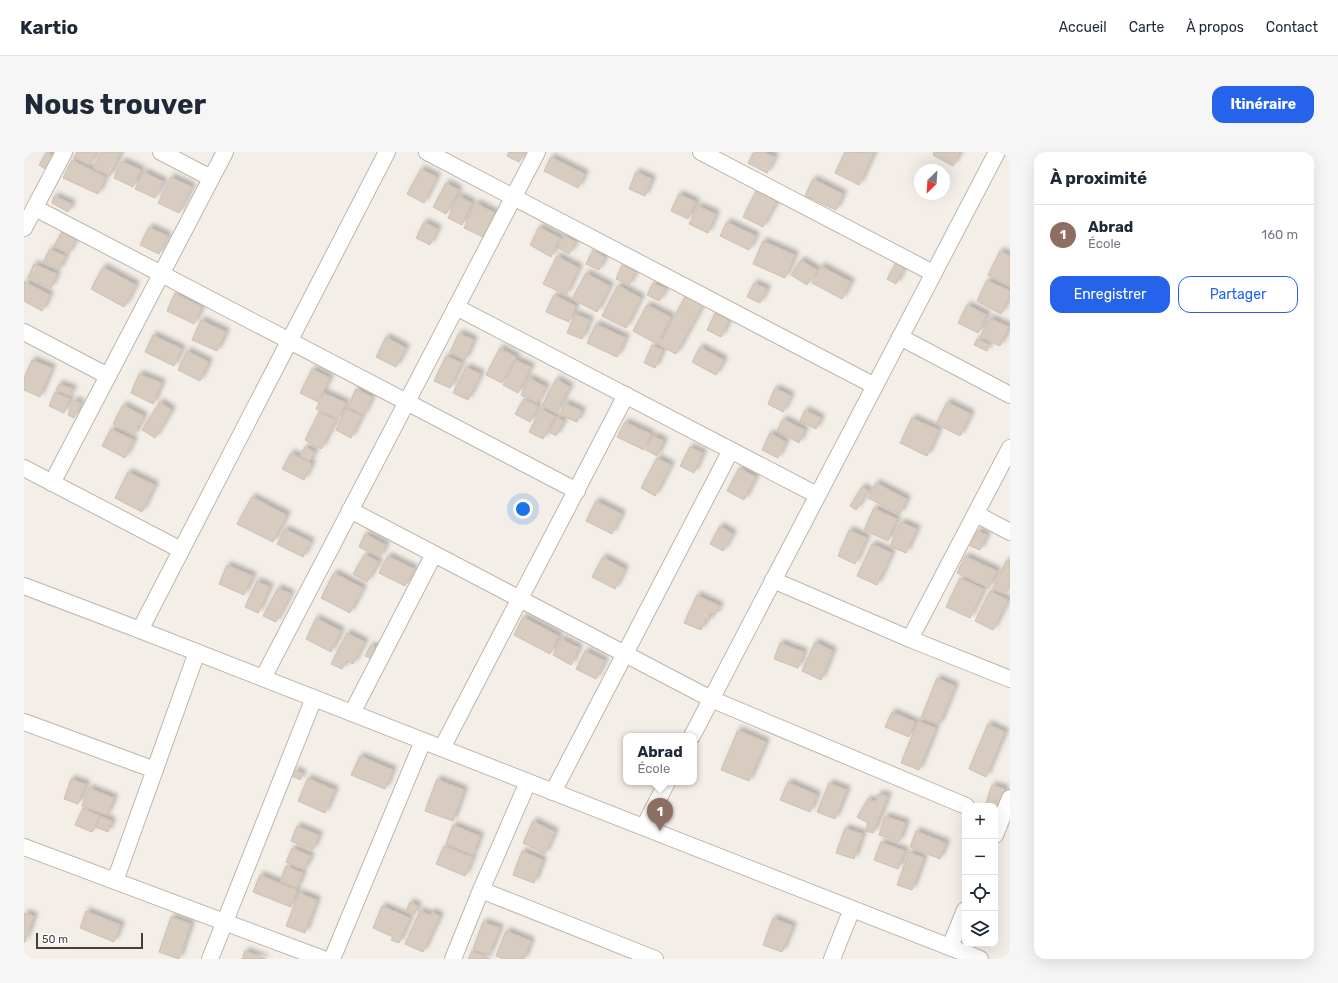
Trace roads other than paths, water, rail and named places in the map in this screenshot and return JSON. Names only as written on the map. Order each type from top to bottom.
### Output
[{"type":"street","points":[[24,228],[64,152]]},
{"type":"street","points":[[161,152],[211,178]]},
{"type":"street","points":[[52,483],[225,152]]},
{"type":"street","points":[[140,630],[387,152]]},
{"type":"street","points":[[427,152],[875,386]]},
{"type":"street","points":[[263,678],[537,152]]},
{"type":"street","points":[[701,152],[934,273]]},
{"type":"street","points":[[694,733],[997,152]]},
{"type":"street","points":[[35,208],[577,491]]},
{"type":"street","points":[[456,307],[818,495]]},
{"type":"street","points":[[24,332],[108,376]]},
{"type":"street","points":[[900,337],[1010,395]]},
{"type":"street","points":[[442,748],[626,395]]},
{"type":"street","points":[[910,639],[1010,448]]},
{"type":"street","points":[[553,792],[731,450]]},
{"type":"street","points":[[24,468],[181,550]]},
{"type":"street","points":[[350,510],[711,699],[962,804]]},
{"type":"street","points":[[976,514],[1010,532]]},
{"type":"street","points":[[352,713],[434,554]]},
{"type":"street","points":[[773,580],[910,639],[1010,679]]},
{"type":"street","points":[[24,586],[197,652],[980,959]]},
{"type":"street","points":[[115,881],[197,652]]},
{"type":"street","points":[[210,959],[314,698]]},
{"type":"street","points":[[24,722],[155,770]]},
{"type":"street","points":[[332,959],[423,741]]},
{"type":"street","points":[[453,959],[528,782]]},
{"type":"street","points":[[644,827],[666,785]]},
{"type":"street","points":[[1000,824],[1010,798]]},
{"type":"street","points":[[24,847],[323,959]]},
{"type":"street","points":[[481,890],[655,959]]},
{"type":"street","points":[[832,959],[852,909]]},
{"type":"street","points":[[950,947],[965,911]]},
{"type":"place","name":"Abrad","points":[[660,831]]}]
